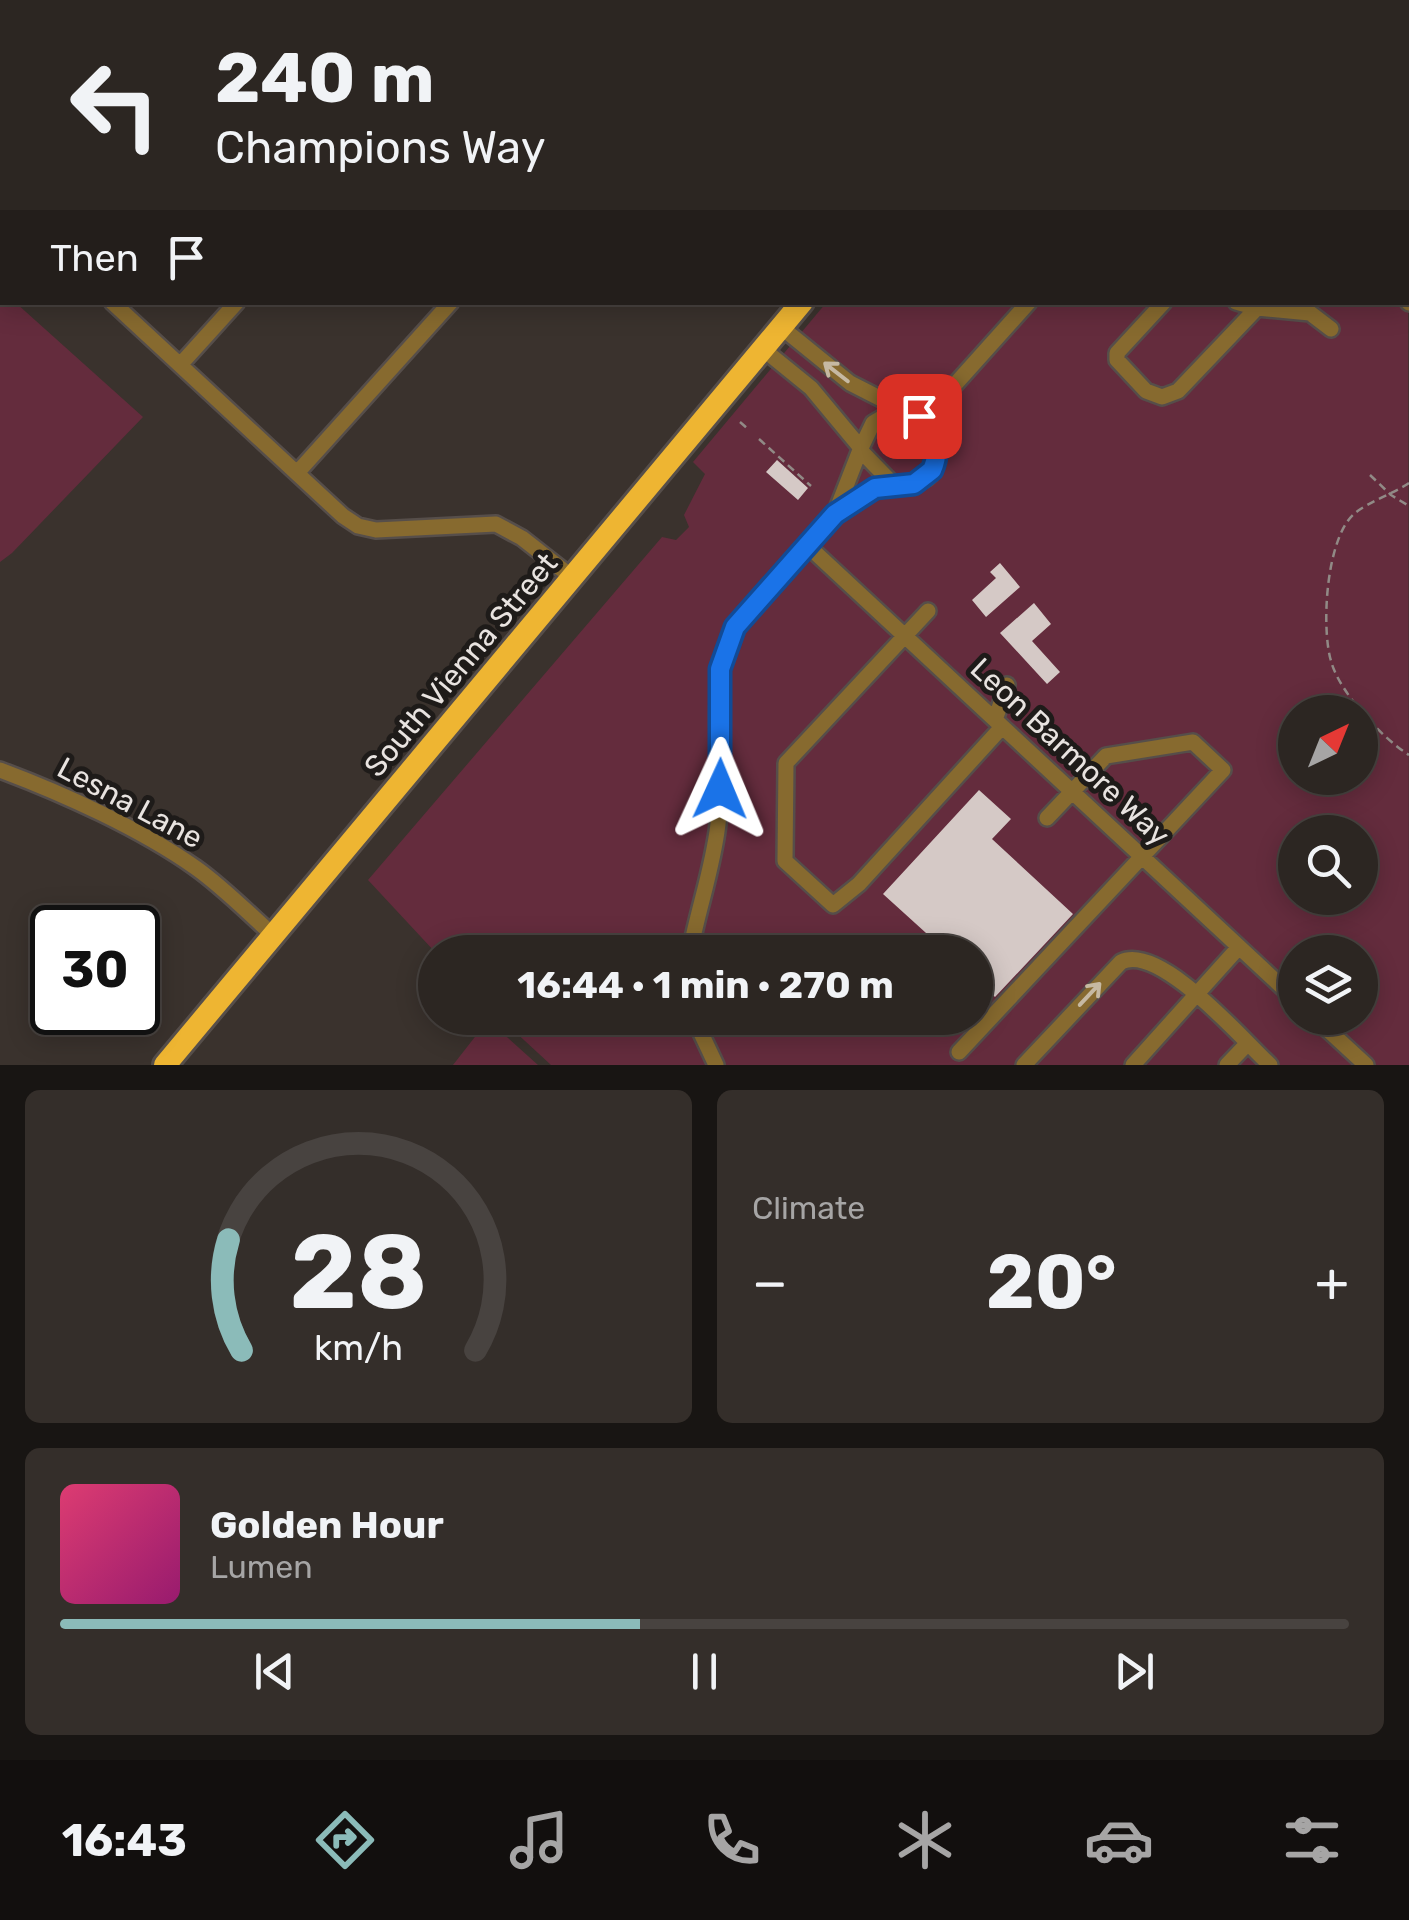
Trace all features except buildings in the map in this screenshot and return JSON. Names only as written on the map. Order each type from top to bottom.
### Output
[{"type":"highway","name":"South Vienna Street","points":[[164,1065],[799,305]]},
{"type":"street","points":[[115,305],[358,526],[376,530],[496,524],[522,538],[573,578]]},
{"type":"street","points":[[180,366],[234,305]]},
{"type":"street","points":[[297,473],[448,305]]},
{"type":"street","points":[[694,935],[714,861],[719,818],[719,686],[735,627],[835,514],[860,496],[892,484],[914,484],[927,477],[936,461],[940,420],[951,389],[1026,305]]},
{"type":"street","points":[[1161,305],[1117,353],[1118,365],[1146,391],[1162,398],[1178,390],[1258,306],[1310,313],[1331,330]]},
{"type":"street","points":[[781,327],[850,384],[926,422],[937,446]]},
{"type":"street","points":[[763,349],[811,388],[892,484]]},
{"type":"street","points":[[835,514],[873,422],[898,407],[951,389]]},
{"type":"street","name":"Leon Barmore Way","points":[[808,545],[1278,982]]},
{"type":"street","points":[[928,611],[786,763],[785,861],[833,905],[859,884],[999,723],[1007,685]]},
{"type":"street","points":[[959,1052],[1223,770],[1193,742],[1106,756],[1048,818]]},
{"type":"street","name":"Lesna Lane","points":[[0,770],[169,851],[207,876],[273,936]]},
{"type":"street","points":[[1133,1065],[1239,946]]},
{"type":"street","points":[[1024,1065],[1127,958],[1160,966],[1270,1065]]},
{"type":"street","points":[[702,1035],[716,1065]]},
{"type":"street","points":[[1333,1035],[1366,1065]]},
{"type":"street","points":[[1228,1065],[1247,1044]]},
{"type":"path","points":[[740,422],[748,429]]},
{"type":"path","points":[[760,440],[811,486]]},
{"type":"path","points":[[1370,475],[1409,506]]},
{"type":"path","points":[[1409,483],[1354,513],[1338,539],[1326,586],[1331,662],[1364,716],[1409,754]]},
{"type":"shaded area","points":[[0,305],[18,305],[143,417],[0,562]]},
{"type":"shaded area","points":[[824,305],[1408,305],[1409,1065],[551,1065],[518,1035],[993,1035],[993,935],[419,935],[368,880],[662,537],[676,540],[689,527],[684,515],[705,474],[693,462]]},
{"type":"shaded area","points":[[476,1035],[505,1035],[538,1065],[453,1065]]},
{"type":"route","points":[[720,789],[720,669],[735,627],[835,514],[875,488],[914,484],[932,470],[937,446],[932,430],[919,416]]}]
